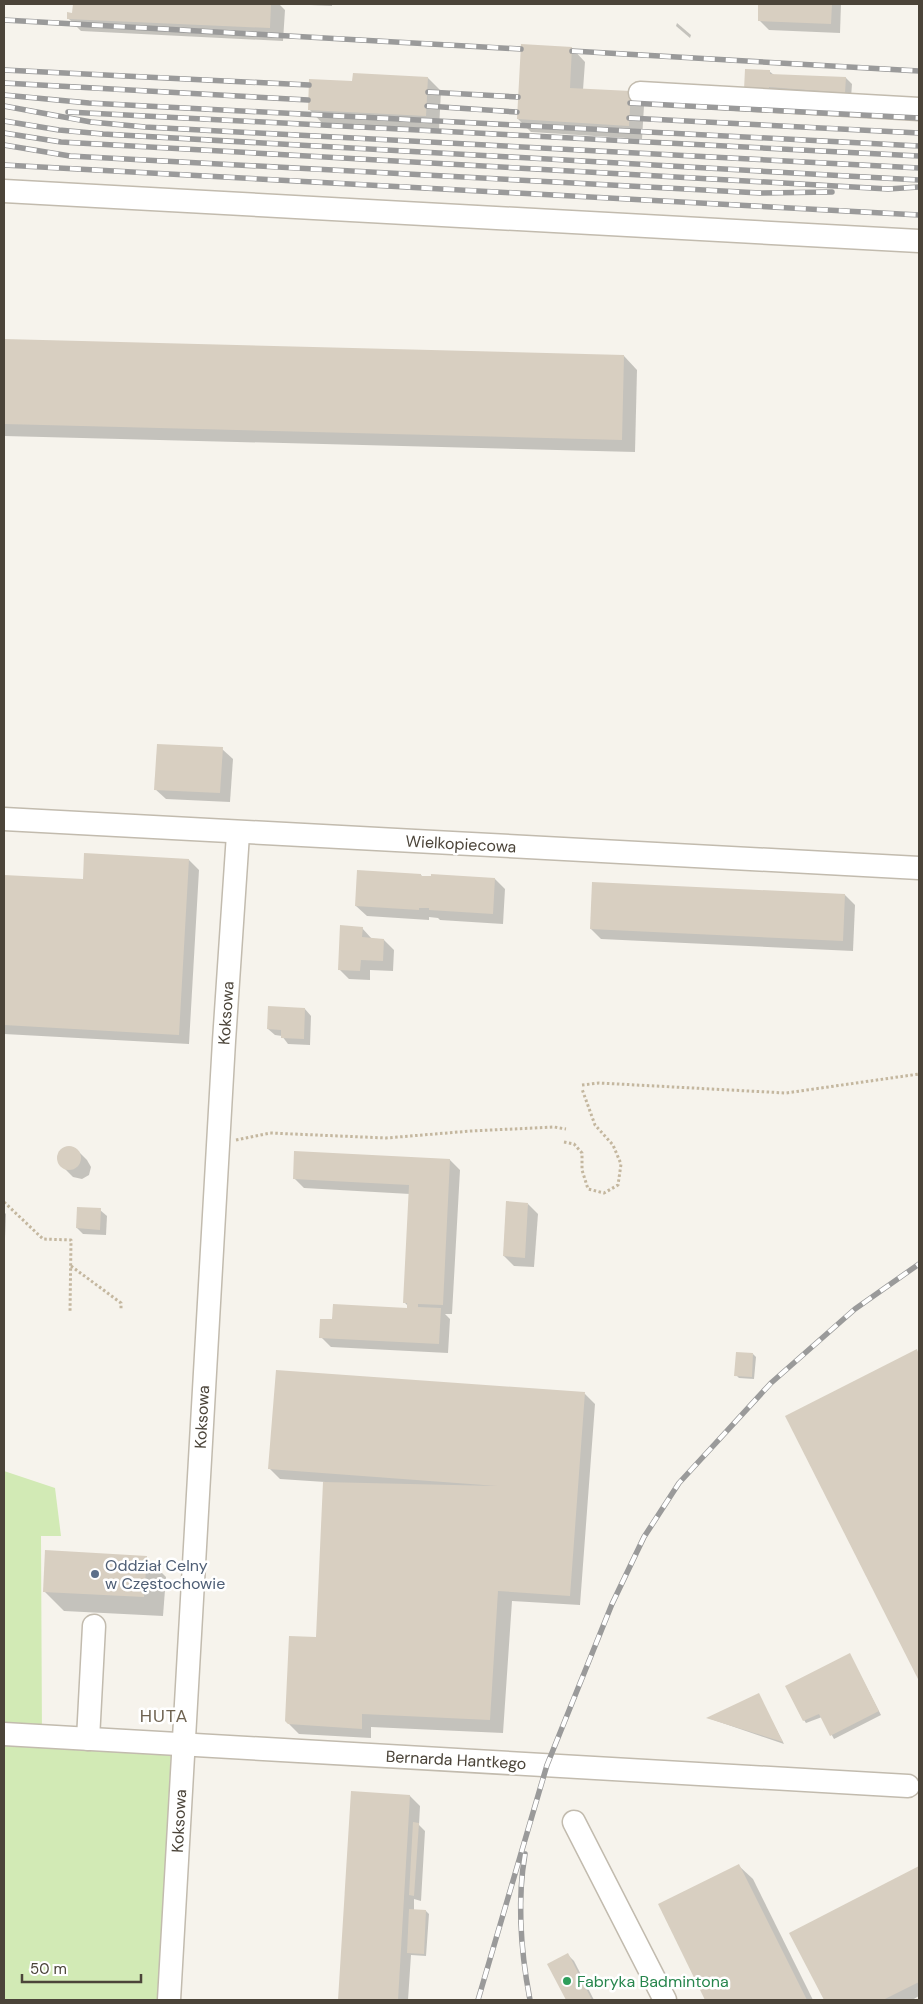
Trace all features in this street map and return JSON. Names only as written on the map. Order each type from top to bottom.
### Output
[{"type":"street","points":[[640,93],[919,109]]},
{"type":"street","points":[[4,191],[919,241]]},
{"type":"street","name":"Wielkopiecowa","points":[[4,819],[238,834],[691,854],[919,868]]},
{"type":"street","name":"Koksowa","points":[[170,2000],[183,1744],[238,834]]},
{"type":"street","points":[[88,1738],[94,1626]]},
{"type":"street","name":"Bernarda Hantkego","points":[[4,1734],[908,1786]]},
{"type":"street","points":[[574,1822],[665,2000]]},
{"type":"path","points":[[564,1142],[574,1144],[582,1153],[582,1170],[588,1188],[604,1193],[618,1185],[621,1164],[613,1145],[595,1125],[582,1087],[599,1083],[786,1092],[919,1074]]},
{"type":"path","points":[[218,1144],[270,1133],[386,1138],[471,1130],[554,1127],[566,1129]]},
{"type":"path","points":[[4,1202],[42,1239],[71,1240],[70,1313]]},
{"type":"path","points":[[71,1265],[121,1303],[121,1310]]},
{"type":"green space","points":[[4,1471],[55,1488],[61,1536],[41,1536],[42,1742],[171,1755],[158,2000],[4,2000]]},
{"type":"building","points":[[73,4],[271,4],[270,28],[67,19],[67,12],[72,13]]},
{"type":"building","points":[[758,4],[832,4],[831,24],[758,21]]},
{"type":"building","points":[[521,44],[572,47],[570,88],[631,91],[629,126],[517,119]]},
{"type":"building","points":[[745,69],[770,70],[770,74],[846,77],[845,93],[769,87],[769,91],[744,90]]},
{"type":"building","points":[[353,73],[428,77],[426,116],[308,110],[309,79],[352,81]]},
{"type":"building","points":[[4,339],[624,355],[622,440],[4,424]]},
{"type":"building","points":[[157,744],[223,747],[220,793],[154,790]]},
{"type":"building","points":[[84,853],[189,859],[179,1035],[4,1025],[4,875],[83,879]]},
{"type":"building","points":[[357,870],[421,874],[421,876],[431,876],[431,874],[495,878],[493,914],[429,910],[429,908],[419,908],[419,910],[355,906]]},
{"type":"building","points":[[592,882],[845,894],[843,941],[590,929]]},
{"type":"building","points":[[340,925],[363,927],[362,937],[384,939],[383,961],[361,960],[360,971],[338,970]]},
{"type":"building","points":[[268,1006],[305,1008],[304,1039],[281,1038],[281,1030],[267,1029]]},
{"type":"building","points":[[69,1146],[78,1149],[81,1158],[78,1167],[69,1170],[60,1167],[57,1158],[60,1149]]},
{"type":"building","points":[[294,1151],[450,1159],[443,1305],[418,1304],[418,1307],[441,1308],[439,1344],[319,1338],[320,1319],[332,1319],[333,1304],[407,1308],[407,1303],[403,1303],[409,1185],[293,1179]]},
{"type":"building","points":[[506,1201],[528,1203],[525,1258],[503,1256]]},
{"type":"building","points":[[77,1207],[101,1208],[100,1230],[76,1228]]},
{"type":"building","points":[[917,1349],[919,1355],[919,1681],[785,1416]]},
{"type":"building","points":[[736,1352],[753,1353],[752,1377],[734,1376]]},
{"type":"building","points":[[276,1370],[585,1392],[570,1596],[498,1591],[490,1720],[362,1714],[362,1729],[288,1724],[285,1721],[289,1636],[316,1637],[323,1482],[497,1486],[268,1469]]},
{"type":"building","name":"Oddział Celny w Częstochowie","points":[[45,1550],[147,1556],[144,1597],[43,1592]]},
{"type":"building","points":[[850,1653],[879,1711],[830,1736],[819,1714],[803,1721],[785,1686]]},
{"type":"building","points":[[759,1693],[783,1742],[706,1718]]},
{"type":"building","points":[[351,1791],[410,1795],[398,2000],[338,2000]]},
{"type":"building","points":[[413,1822],[419,1823],[414,1896],[409,1895]]},
{"type":"building","points":[[739,1864],[807,2000],[705,2000],[658,1904]]},
{"type":"building","points":[[919,1866],[919,1982],[883,2000],[824,2000],[789,1933]]},
{"type":"building","points":[[409,1909],[426,1910],[424,1954],[407,1953]]},
{"type":"building","name":"Fabryka Badmintona","points":[[568,1953],[592,2000],[566,2000],[547,1964]]},
{"type":"railway","points":[[4,20],[521,49]]},
{"type":"railway","points":[[572,51],[919,71]]},
{"type":"railway","points":[[4,70],[309,85]]},
{"type":"railway","points":[[4,83],[308,100]]},
{"type":"railway","points":[[428,92],[518,97]]},
{"type":"railway","points":[[4,95],[89,103],[919,146]]},
{"type":"railway","points":[[630,103],[919,118]]},
{"type":"railway","points":[[4,106],[91,122],[145,127],[919,168]]},
{"type":"railway","points":[[427,106],[517,112]]},
{"type":"railway","points":[[68,112],[919,156]]},
{"type":"railway","points":[[629,118],[919,133]]},
{"type":"railway","points":[[4,121],[59,130],[103,134],[919,180]]},
{"type":"railway","points":[[4,133],[61,142],[888,189],[919,187]]},
{"type":"railway","points":[[4,145],[70,156],[760,193],[832,192]]},
{"type":"railway","points":[[4,165],[919,215]]},
{"type":"railway","points":[[478,2000],[547,1765],[612,1604],[644,1537],[679,1483],[771,1383],[855,1309],[919,1264]]},
{"type":"railway","points":[[525,1854],[521,1890],[521,1927],[524,1964],[530,2000]]},
{"type":"place","name":"Oddział Celny w Częstochowie","points":[[95,1574]]},
{"type":"place","name":"Fabryka Badmintona","points":[[567,1981]]},
{"type":"district","name":"HUTA","points":[[164,1716]]}]
